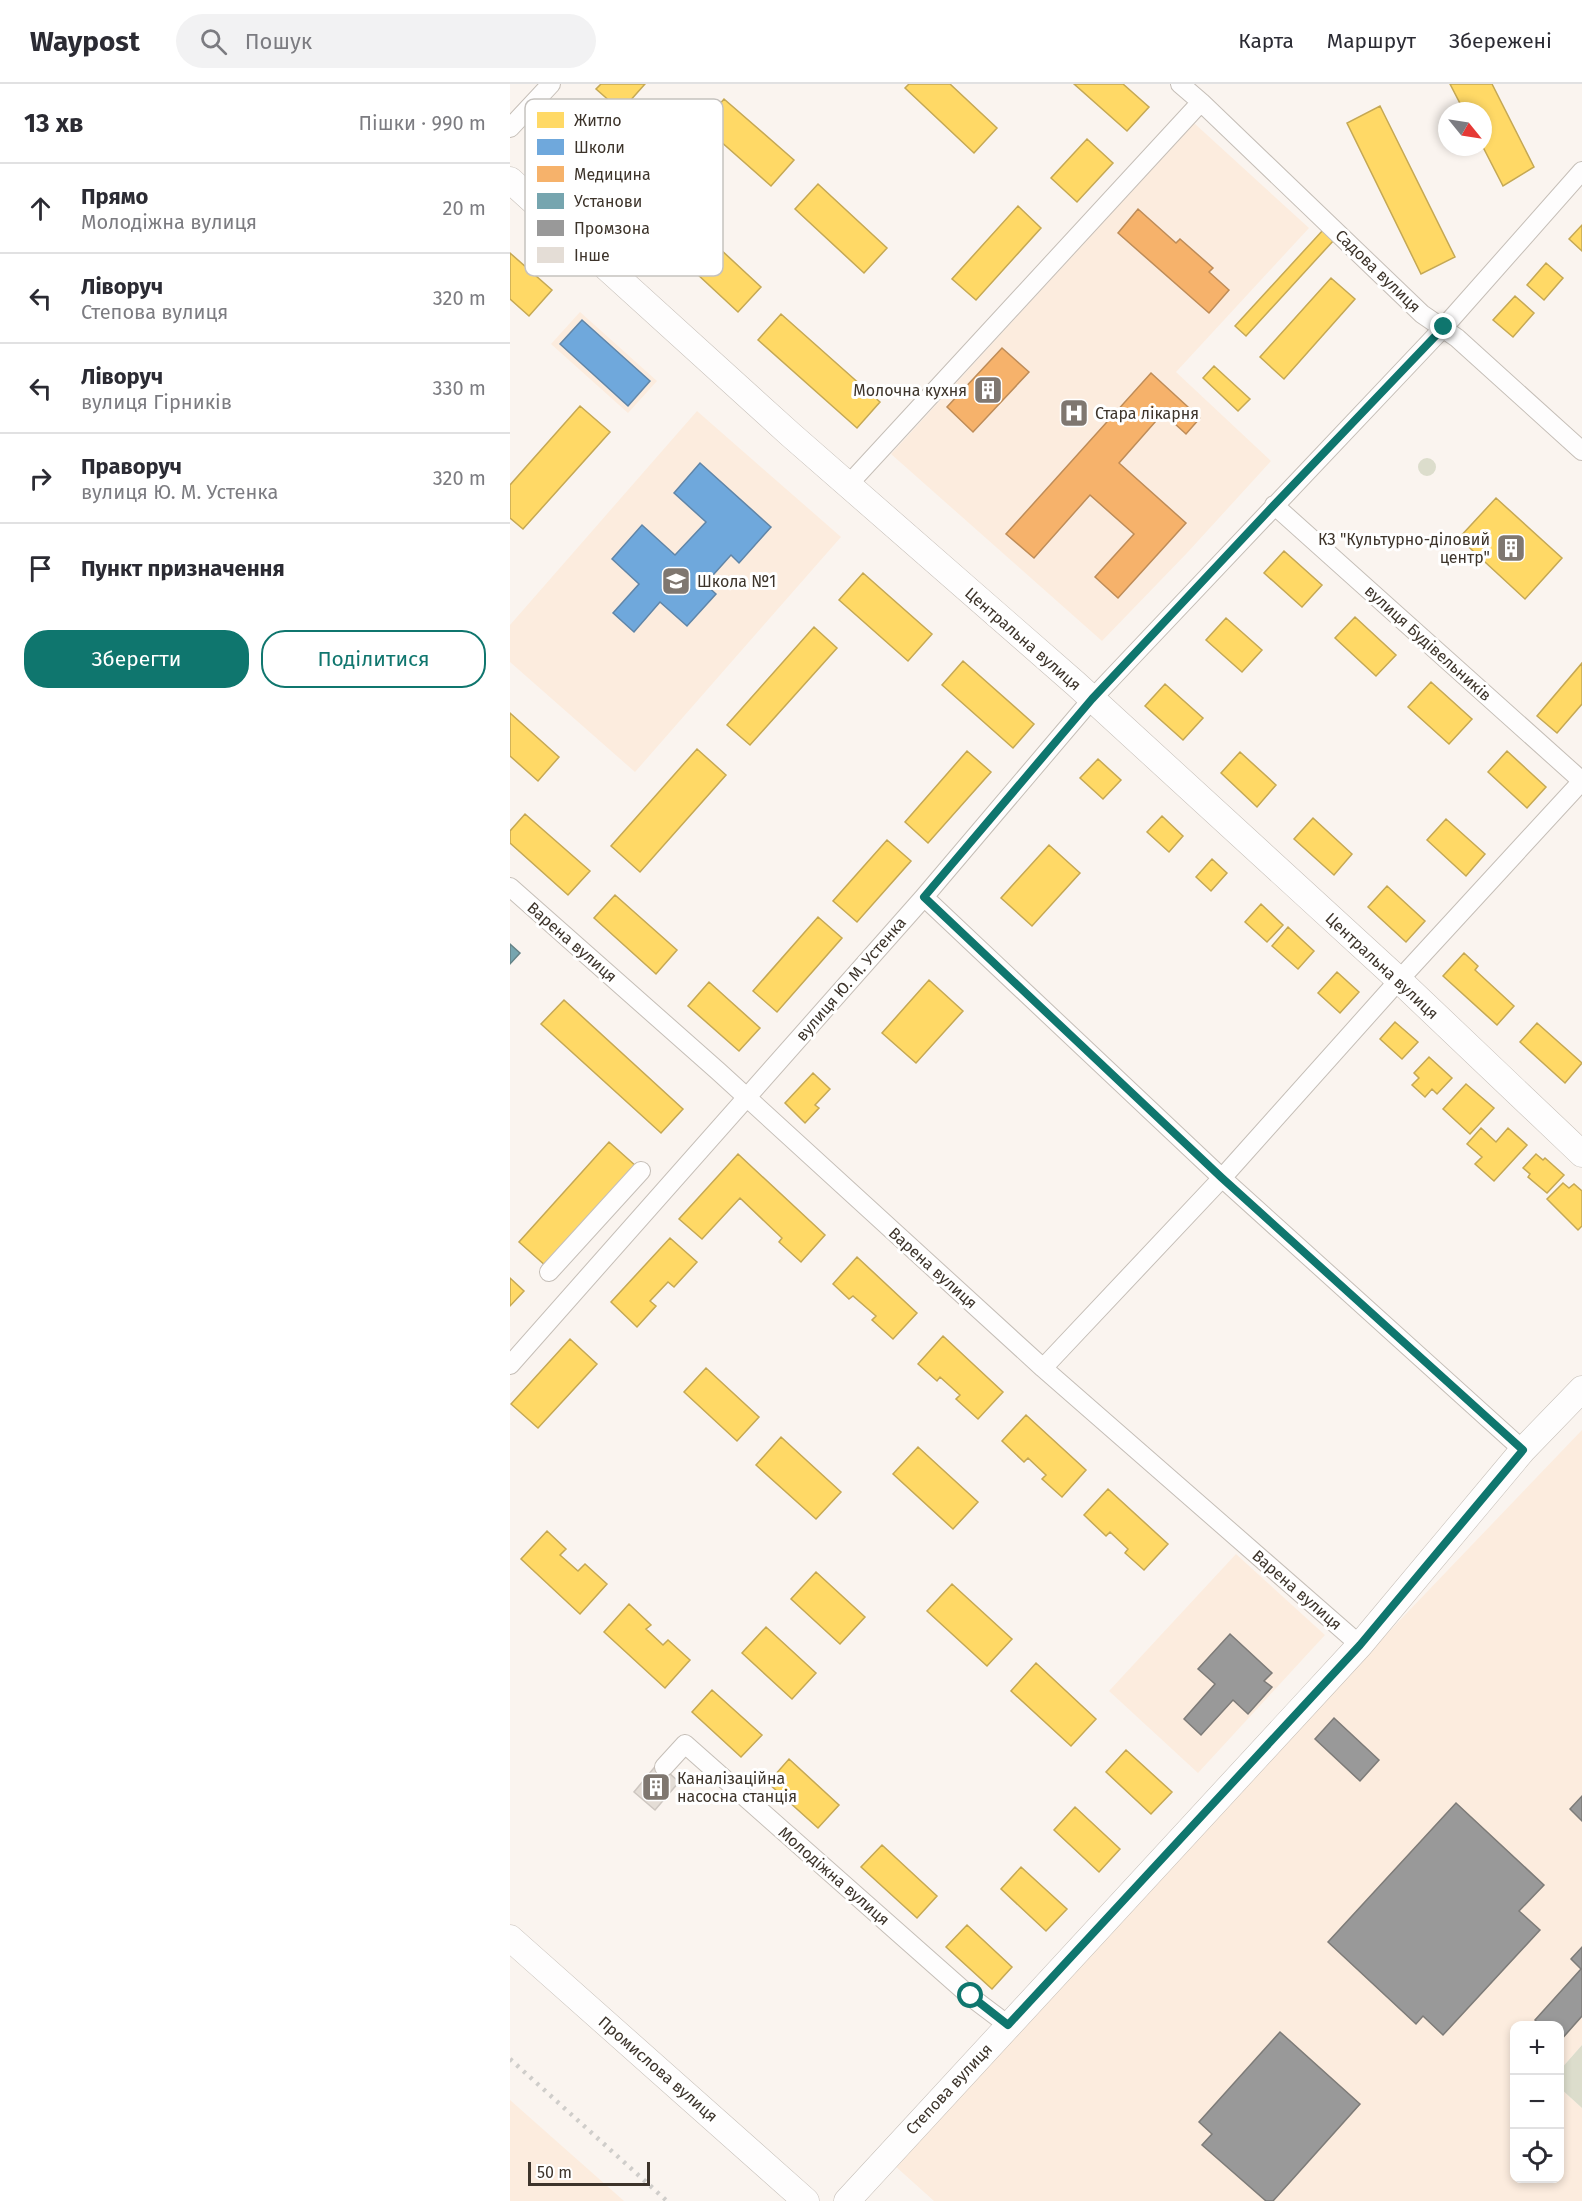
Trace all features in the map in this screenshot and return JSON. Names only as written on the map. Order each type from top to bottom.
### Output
[{"type":"main road","name":"Центральна вулиця","points":[[510,180],[525,194]]},
{"type":"main road","name":"Центральна вулиця","points":[[616,276],[848,485],[1092,699],[1399,980],[1582,1154]]},
{"type":"main road","name":"Степова вулиця","points":[[847,2201],[1360,1645],[1523,1450],[1582,1389]]},
{"type":"main road","name":"Промислова вулиця","points":[[510,1938],[806,2201]]},
{"type":"street","points":[[537,99],[551,84]]},
{"type":"street","name":"Садова вулиця","points":[[1180,84],[1422,314],[1444,327],[1582,452]]},
{"type":"street","points":[[848,485],[1201,102]]},
{"type":"street","points":[[510,128],[525,112]]},
{"type":"street","name":"вулиця Ю. М. Устенка","points":[[510,1365],[924,897],[1092,699],[1444,327],[1582,171]]},
{"type":"street","name":"вулиця Будівельників","points":[[1274,505],[1582,781]]},
{"type":"street","points":[[1043,1368],[1222,1178],[1399,980],[1582,781]]},
{"type":"street","name":"Варена вулиця","points":[[510,887],[747,1098],[1043,1368],[1360,1645]]},
{"type":"street","points":[[924,897],[1222,1178],[1523,1450]]},
{"type":"street","points":[[549,1272],[641,1171]]},
{"type":"street","name":"Молодіжна вулиця","points":[[664,1767],[685,1744],[962,1989],[1008,2025]]},
{"type":"shaded area","name":"Стара лікарня","points":[[1194,123],[1309,228],[1176,372],[1271,461],[1102,641],[891,454]]},
{"type":"shaded area","points":[[580,312],[657,381],[628,413],[551,344]]},
{"type":"shaded area","name":"Школа №1","points":[[697,411],[841,537],[635,772],[510,662],[510,625]]},
{"type":"shaded area","points":[[1582,1430],[1582,2045],[1564,2065],[1564,2021],[1510,2021],[1510,2183],[1564,2183],[1564,2092],[1582,2108],[1582,2201],[934,2201],[894,2165],[1357,1665]]},
{"type":"shaded area","points":[[1236,1554],[1325,1635],[1198,1773],[1109,1691]]},
{"type":"shaded area","points":[[510,2100],[624,2201],[510,2201]]},
{"type":"green space","points":[[1423,458],[1431,458],[1436,463],[1434,474],[1423,476],[1418,471],[1418,463]]},
{"type":"green space","points":[[1582,2045],[1582,2108],[1564,2092],[1564,2065]]},
{"type":"building: Житло","points":[[601,84],[645,84],[632,99],[607,99],[596,89]]},
{"type":"building: Житло","points":[[909,84],[950,84],[997,128],[974,153],[905,88]]},
{"type":"building: Житло","points":[[1074,84],[1123,84],[1149,107],[1127,131]]},
{"type":"building: Житло","points":[[1450,84],[1492,84],[1534,167],[1503,186],[1488,156],[1492,156],[1492,102],[1459,102]]},
{"type":"building: Житло","points":[[723,100],[794,160],[771,186],[723,144]]},
{"type":"building: Житло","points":[[1380,106],[1455,257],[1421,274],[1347,123]]},
{"type":"building: Житло","points":[[1087,139],[1113,163],[1077,202],[1051,178]]},
{"type":"building: Житло","points":[[818,184],[887,248],[864,273],[795,209]]},
{"type":"building: Житло","points":[[1018,206],[1041,228],[976,300],[952,279]]},
{"type":"building: Житло","points":[[1582,225],[1582,251],[1569,239]]},
{"type":"building: Житло","points":[[1323,230],[1334,240],[1246,336],[1235,326]]},
{"type":"building: Житло","points":[[723,252],[761,287],[738,312],[699,276],[723,276]]},
{"type":"building: Житло","points":[[510,253],[525,266],[525,276],[536,276],[552,290],[529,316],[510,299]]},
{"type":"building: Житло","points":[[1546,263],[1563,278],[1544,300],[1527,285]]},
{"type":"building: Житло","points":[[1331,278],[1355,299],[1284,379],[1260,357]]},
{"type":"building: Житло","points":[[1515,296],[1534,313],[1513,337],[1493,320]]},
{"type":"building: Житло","points":[[781,314],[880,402],[857,428],[758,340]]},
{"type":"building: Житло","points":[[1214,366],[1250,399],[1238,411],[1203,378]]},
{"type":"building: Житло","points":[[580,406],[610,432],[523,529],[510,518],[510,485]]},
{"type":"building: Житло","name":"КЗ \"Культурно-діловий центр\"","points":[[1496,498],[1562,558],[1525,599],[1459,538]]},
{"type":"building: Житло","points":[[1284,551],[1322,585],[1302,607],[1264,573]]},
{"type":"building: Житло","points":[[863,573],[932,634],[908,661],[839,600]]},
{"type":"building: Житло","points":[[1355,617],[1396,655],[1376,676],[1335,638]]},
{"type":"building: Житло","points":[[1226,618],[1262,650],[1242,672],[1206,640]]},
{"type":"building: Житло","points":[[814,627],[837,648],[750,745],[727,725]]},
{"type":"building: Житло","points":[[963,661],[1034,724],[1013,748],[942,685]]},
{"type":"building: Житло","points":[[1582,663],[1582,704],[1557,733],[1537,716]]},
{"type":"building: Житло","points":[[1431,682],[1472,719],[1449,744],[1408,707]]},
{"type":"building: Житло","points":[[1165,684],[1203,718],[1183,740],[1145,706]]},
{"type":"building: Житло","points":[[510,713],[559,757],[538,781],[510,756]]},
{"type":"building: Житло","points":[[697,749],[726,775],[640,872],[611,846]]},
{"type":"building: Житло","points":[[967,751],[991,772],[928,843],[905,822]]},
{"type":"building: Житло","points":[[1507,751],[1546,787],[1527,808],[1488,772]]},
{"type":"building: Житло","points":[[1240,752],[1276,785],[1257,807],[1221,773]]},
{"type":"building: Житло","points":[[1098,759],[1121,780],[1103,799],[1080,778]]},
{"type":"building: Житло","points":[[525,814],[590,871],[568,895],[510,843],[510,831]]},
{"type":"building: Житло","points":[[1162,816],[1183,836],[1169,852],[1147,832]]},
{"type":"building: Житло","points":[[1313,818],[1352,854],[1334,875],[1294,839]]},
{"type":"building: Житло","points":[[1446,819],[1485,854],[1466,876],[1427,840]]},
{"type":"building: Житло","points":[[887,840],[911,861],[857,922],[833,901]]},
{"type":"building: Житло","points":[[1049,845],[1080,873],[1032,926],[1001,898]]},
{"type":"building: Житло","points":[[1212,859],[1227,873],[1211,891],[1196,877]]},
{"type":"building: Житло","points":[[1387,886],[1425,921],[1406,942],[1368,907]]},
{"type":"building: Житло","points":[[615,895],[677,950],[656,974],[594,918]]},
{"type":"building: Житло","points":[[1261,904],[1283,925],[1267,942],[1245,922]]},
{"type":"building: Житло","points":[[818,917],[842,938],[777,1012],[753,991]]},
{"type":"building: Житло","points":[[1288,927],[1314,951],[1298,969],[1272,946]]},
{"type":"building: Житло","points":[[1464,953],[1478,966],[1475,970],[1514,1006],[1497,1025],[1443,976]]},
{"type":"building: Житло","points":[[1337,972],[1359,992],[1340,1013],[1318,993]]},
{"type":"building: Житло","points":[[929,980],[963,1011],[916,1063],[882,1033]]},
{"type":"building: Житло","points":[[709,982],[760,1028],[739,1051],[688,1006]]},
{"type":"building: Житло","points":[[564,1000],[683,1109],[661,1133],[541,1024]]},
{"type":"building: Житло","points":[[1395,1022],[1418,1042],[1402,1059],[1380,1039]]},
{"type":"building: Житло","points":[[1537,1023],[1582,1063],[1565,1083],[1520,1042]]},
{"type":"building: Житло","points":[[1429,1057],[1452,1078],[1437,1094],[1432,1089],[1425,1097],[1412,1085],[1419,1078],[1414,1073]]},
{"type":"building: Житло","points":[[813,1073],[830,1089],[815,1105],[819,1108],[805,1123],[785,1103]]},
{"type":"building: Житло","points":[[1466,1084],[1494,1108],[1470,1134],[1443,1109]]},
{"type":"building: Житло","points":[[1481,1128],[1496,1142],[1508,1128],[1527,1145],[1494,1181],[1475,1164],[1482,1157],[1467,1144]]},
{"type":"building: Житло","points":[[609,1142],[637,1167],[547,1267],[519,1242]]},
{"type":"building: Житло","points":[[738,1154],[825,1235],[801,1262],[779,1242],[782,1238],[740,1198],[702,1239],[679,1219]]},
{"type":"building: Житло","points":[[1536,1154],[1543,1160],[1545,1158],[1564,1175],[1547,1193],[1528,1177],[1530,1174],[1523,1168]]},
{"type":"building: Житло","points":[[1563,1183],[1569,1188],[1574,1184],[1582,1191],[1582,1226],[1578,1230],[1547,1199]]},
{"type":"building: Житло","points":[[670,1238],[697,1262],[674,1287],[668,1282],[650,1301],[656,1306],[637,1327],[611,1302]]},
{"type":"building: Житло","points":[[857,1257],[917,1313],[893,1339],[872,1320],[876,1316],[853,1296],[849,1299],[833,1284]]},
{"type":"building: Житло","points":[[510,1278],[524,1291],[510,1306]]},
{"type":"building: Житло","points":[[943,1336],[1003,1392],[978,1419],[956,1399],[960,1395],[940,1377],[937,1381],[918,1364]]},
{"type":"building: Житло","points":[[570,1339],[597,1364],[538,1428],[511,1404]]},
{"type":"building: Житло","points":[[706,1368],[759,1417],[737,1441],[684,1392]]},
{"type":"building: Житло","points":[[1026,1415],[1086,1470],[1062,1497],[1042,1479],[1046,1475],[1028,1458],[1024,1462],[1002,1441]]},
{"type":"building: Житло","points":[[781,1437],[841,1492],[816,1519],[756,1465]]},
{"type":"building: Житло","points":[[918,1447],[978,1502],[953,1529],[893,1474]]},
{"type":"building: Житло","points":[[1108,1489],[1168,1544],[1144,1570],[1125,1553],[1128,1549],[1110,1532],[1106,1536],[1084,1515]]},
{"type":"building: Житло","points":[[547,1531],[566,1549],[560,1555],[578,1571],[585,1564],[607,1584],[580,1614],[521,1559]]},
{"type":"building: Житло","points":[[816,1572],[865,1617],[840,1644],[791,1599]]},
{"type":"building: Житло","points":[[952,1584],[1012,1639],[987,1666],[927,1611]]},
{"type":"building: Житло","points":[[629,1604],[651,1625],[646,1629],[663,1645],[668,1640],[690,1660],[665,1688],[604,1632]]},
{"type":"building: Житло","points":[[766,1627],[816,1673],[792,1699],[742,1653]]},
{"type":"building: Житло","points":[[1036,1663],[1096,1719],[1071,1746],[1011,1691]]},
{"type":"building: Житло","points":[[712,1690],[762,1735],[741,1757],[692,1712]]},
{"type":"building: Житло","points":[[1126,1750],[1172,1792],[1151,1814],[1106,1772]]},
{"type":"building: Житло","points":[[789,1759],[839,1805],[818,1828],[768,1783]]},
{"type":"building: Житло","points":[[1075,1807],[1120,1849],[1099,1872],[1054,1830]]},
{"type":"building: Житло","points":[[882,1845],[937,1896],[917,1918],[861,1867]]},
{"type":"building: Житло","points":[[1021,1867],[1067,1909],[1046,1931],[1001,1889]]},
{"type":"building: Житло","points":[[967,1925],[1012,1967],[992,1989],[946,1947]]},
{"type":"building: Школи","points":[[582,320],[650,381],[628,406],[560,344]]},
{"type":"building: Школи","points":[[700,463],[771,527],[739,563],[731,555],[705,584],[716,594],[687,626],[660,602],[634,632],[613,613],[639,584],[612,559],[642,525],[675,555],[706,522],[674,493]]},
{"type":"building: Медицина","points":[[1138,209],[1176,243],[1180,239],[1213,268],[1209,272],[1229,290],[1209,313],[1118,233]]},
{"type":"building: Медицина","name":"Молочна кухня","points":[[1002,348],[1029,372],[973,432],[947,407]]},
{"type":"building: Медицина","points":[[1151,373],[1200,418],[1186,434],[1163,413],[1119,463],[1186,523],[1118,598],[1095,577],[1134,534],[1090,495],[1034,558],[1006,534]]},
{"type":"building: Установи","points":[[510,944],[520,953],[510,964]]},
{"type":"building: Промзона","points":[[1230,1634],[1272,1673],[1264,1681],[1272,1687],[1248,1714],[1233,1700],[1201,1735],[1184,1719],[1215,1684],[1198,1669]]},
{"type":"building: Промзона","points":[[1334,1718],[1379,1760],[1360,1781],[1315,1739]]},
{"type":"building: Промзона","points":[[1582,1796],[1582,1821],[1570,1809]]},
{"type":"building: Промзона","points":[[1456,1803],[1544,1885],[1519,1911],[1540,1930],[1443,2035],[1423,2016],[1416,2024],[1328,1942]]},
{"type":"building: Промзона","points":[[1582,1947],[1582,2016],[1564,2036],[1564,2021],[1535,2020],[1581,1969],[1571,1959]]},
{"type":"building: Промзона","points":[[1280,2032],[1360,2104],[1273,2201],[1266,2201],[1202,2145],[1212,2134],[1199,2122]]},
{"type":"building: Інше","name":"Каналізаційна насосна станція","points":[[658,1763],[679,1782],[655,1810],[634,1792]]},
{"type":"railway","points":[[510,2059],[667,2201]]},
{"type":"place","name":"Молочна кухня","points":[[988,390]]},
{"type":"place","name":"Стара лікарня","points":[[1074,413]]},
{"type":"place","name":"КЗ \"Культурно-діловий центр\"","points":[[1511,548]]},
{"type":"place","name":"Школа №1","points":[[676,581]]},
{"type":"place","name":"Каналізаційна насосна станція","points":[[656,1787]]},
{"type":"route","points":[[971,1996],[1008,2025],[1360,1645],[1523,1450],[1222,1178],[924,897],[1092,699],[1444,327]]}]
